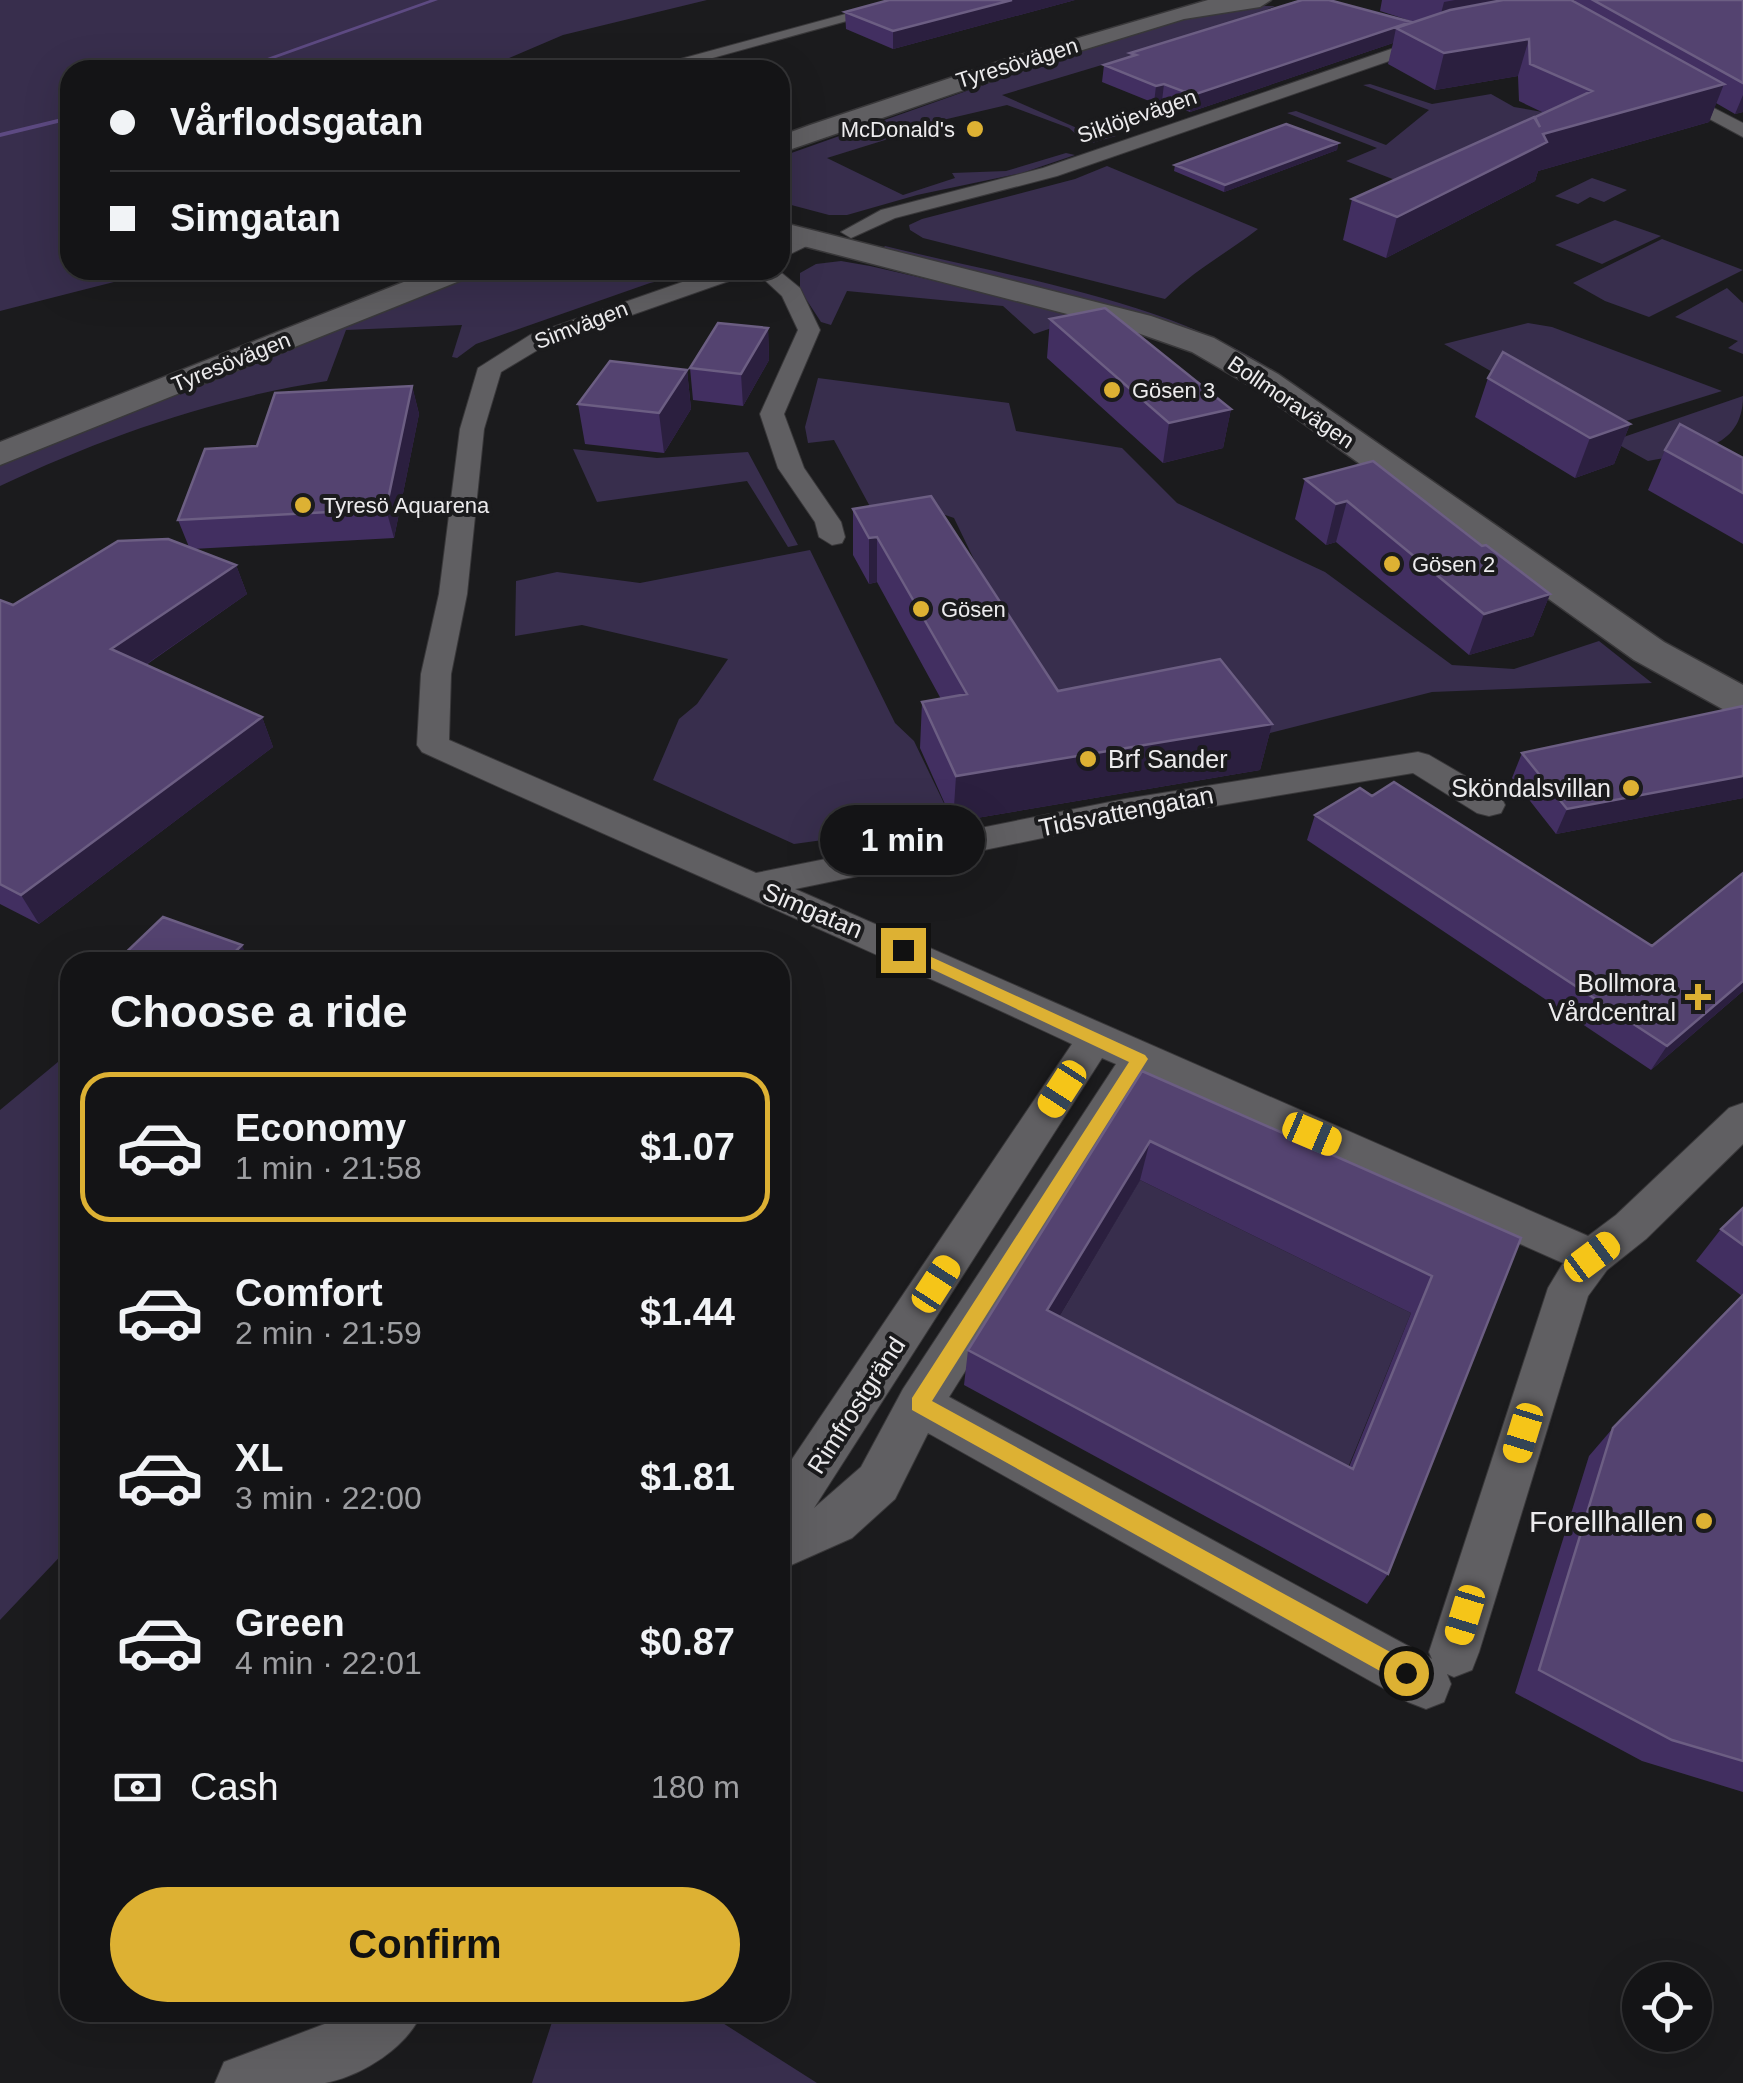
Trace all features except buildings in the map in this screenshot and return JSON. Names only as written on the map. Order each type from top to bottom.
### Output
[{"type":"main road","name":"Tyresövägen","points":[[790,136],[977,58],[1190,0]]},
{"type":"main road","name":"Tyresövägen","points":[[790,136],[1168,17],[1260,0]]},
{"type":"main road","name":"Bollmoravägen","points":[[790,217],[1198,320],[1279,360],[1304,394],[1649,650],[1743,703]]},
{"type":"main road","points":[[794,234],[851,232]]},
{"type":"main road","name":"Bollmoravägen","points":[[794,234],[1140,322],[1204,345],[1266,380],[1304,394],[1743,674]]},
{"type":"main road","name":"Tyresövägen","points":[[0,432],[388,280]]},
{"type":"main road","name":"Tyresövägen","points":[[0,454],[436,280]]},
{"type":"street","points":[[687,60],[916,0]]},
{"type":"street","name":"Siklöjevägen","points":[[851,232],[888,214],[1050,172],[1445,36],[1404,28]]},
{"type":"street","points":[[1652,79],[1743,131]]},
{"type":"street","name":"Simvägen","points":[[472,430],[490,368],[512,352],[710,280]]},
{"type":"street","points":[[777,280],[792,293],[809,330],[772,414],[790,468],[828,522],[832,537]]},
{"type":"street","name":"Simgatan","points":[[472,430],[452,594],[436,674],[433,744],[1592,1257]]},
{"type":"street","name":"Tidsvattengatan","points":[[755,885],[1125,810],[1418,762],[1488,805]]},
{"type":"street","name":"Rimfrostgränd","points":[[790,1503],[1095,1039]]},
{"type":"street","name":"Rimfrostgränd","points":[[790,1542],[835,1522],[878,1483],[919,1404],[1140,1059]]},
{"type":"street","points":[[919,1404],[1440,1668],[1569,1288],[1592,1257],[1632,1228],[1743,1119]]},
{"type":"street","points":[[246,2083],[348,2045],[379,2022]]},
{"type":"shaded area","points":[[0,0],[707,0],[563,35],[504,60],[60,60],[60,280],[122,280],[0,311]]},
{"type":"shaded area","points":[[1275,6],[1225,28],[1002,95],[1086,132],[1116,136],[1092,143],[1084,141],[1069,128],[1007,105],[900,130],[885,140],[827,158],[903,195],[955,178],[952,173],[1006,171],[1066,153],[1075,155],[1022,173],[917,195],[847,215],[829,215],[790,205],[790,153],[1172,20]]},
{"type":"shaded area","points":[[1363,85],[1432,104],[1491,94],[1514,107],[1554,114],[1421,190],[1346,161],[1377,148],[1287,113],[1296,111],[1386,145],[1429,110]]},
{"type":"shaded area","points":[[1107,166],[1258,229],[1165,299],[923,238],[910,230],[909,225],[922,219],[1075,179]]},
{"type":"shaded area","points":[[1592,178],[1627,190],[1604,202],[1590,197],[1578,204],[1555,196]]},
{"type":"shaded area","points":[[1615,220],[1661,236],[1602,264],[1555,245]]},
{"type":"shaded area","points":[[1662,239],[1743,270],[1649,317],[1605,301],[1573,283]]},
{"type":"shaded area","points":[[885,246],[1142,310],[1192,328],[1279,375],[881,250]]},
{"type":"shaded area","points":[[841,261],[1087,316],[1034,334],[1003,306],[847,291],[831,325],[821,322],[800,290],[800,273],[816,264]]},
{"type":"shaded area","points":[[461,280],[663,280],[476,344],[457,358],[452,357],[462,325],[346,330],[327,381],[243,398],[160,422],[79,451],[0,486],[0,464],[336,325]]},
{"type":"shaded area","points":[[1727,288],[1743,303],[1743,354],[1728,348],[1738,341],[1675,317]]},
{"type":"shaded area","points":[[1528,323],[1552,327],[1722,391],[1594,431],[1444,344]]},
{"type":"shaded area","points":[[818,378],[1009,403],[1016,431],[1122,448],[1177,503],[1325,572],[1452,665],[1514,669],[1599,641],[1652,683],[1432,692],[1238,741],[1188,678],[1038,692],[954,518],[922,507],[874,514],[834,440],[808,443],[805,427]]},
{"type":"shaded area","points":[[1743,396],[1734,428],[1712,446],[1648,461],[1612,441]]},
{"type":"shaded area","points":[[573,449],[657,458],[748,452],[798,545],[788,547],[747,481],[597,502]]},
{"type":"shaded area","points":[[810,550],[895,723],[914,741],[953,822],[794,844],[653,780],[679,719],[697,704],[728,659],[582,625],[515,636],[516,581],[557,572],[640,583]]},
{"type":"shaded area","points":[[60,1060],[60,1557],[0,1620],[0,1110]]},
{"type":"shaded area","points":[[1140,1180],[1411,1313],[1334,1502],[1041,1347]]},
{"type":"shaded area","points":[[552,2022],[721,2022],[817,2083],[532,2083]]},
{"type":"waterway","points":[[265,60],[435,0]]},
{"type":"waterway","points":[[0,135],[60,120]]},
{"type":"place","name":"McDonald's","points":[[975,129]]},
{"type":"place","name":"Gösen 3","points":[[1112,390]]},
{"type":"place","name":"Tyresö Aquarena","points":[[303,505]]},
{"type":"place","name":"Gösen 2","points":[[1392,564]]},
{"type":"place","name":"Gösen","points":[[921,609]]},
{"type":"place","name":"Brf Sander","points":[[1088,759]]},
{"type":"place","name":"Sköndalsvillan","points":[[1631,788]]},
{"type":"place","name":"Bollmora Vårdcentral","points":[[1698,997]]},
{"type":"place","name":"Forellhallen","points":[[1704,1521]]},
{"type":"route","points":[[903,950],[1140,1059],[919,1404],[1406,1673]]}]
